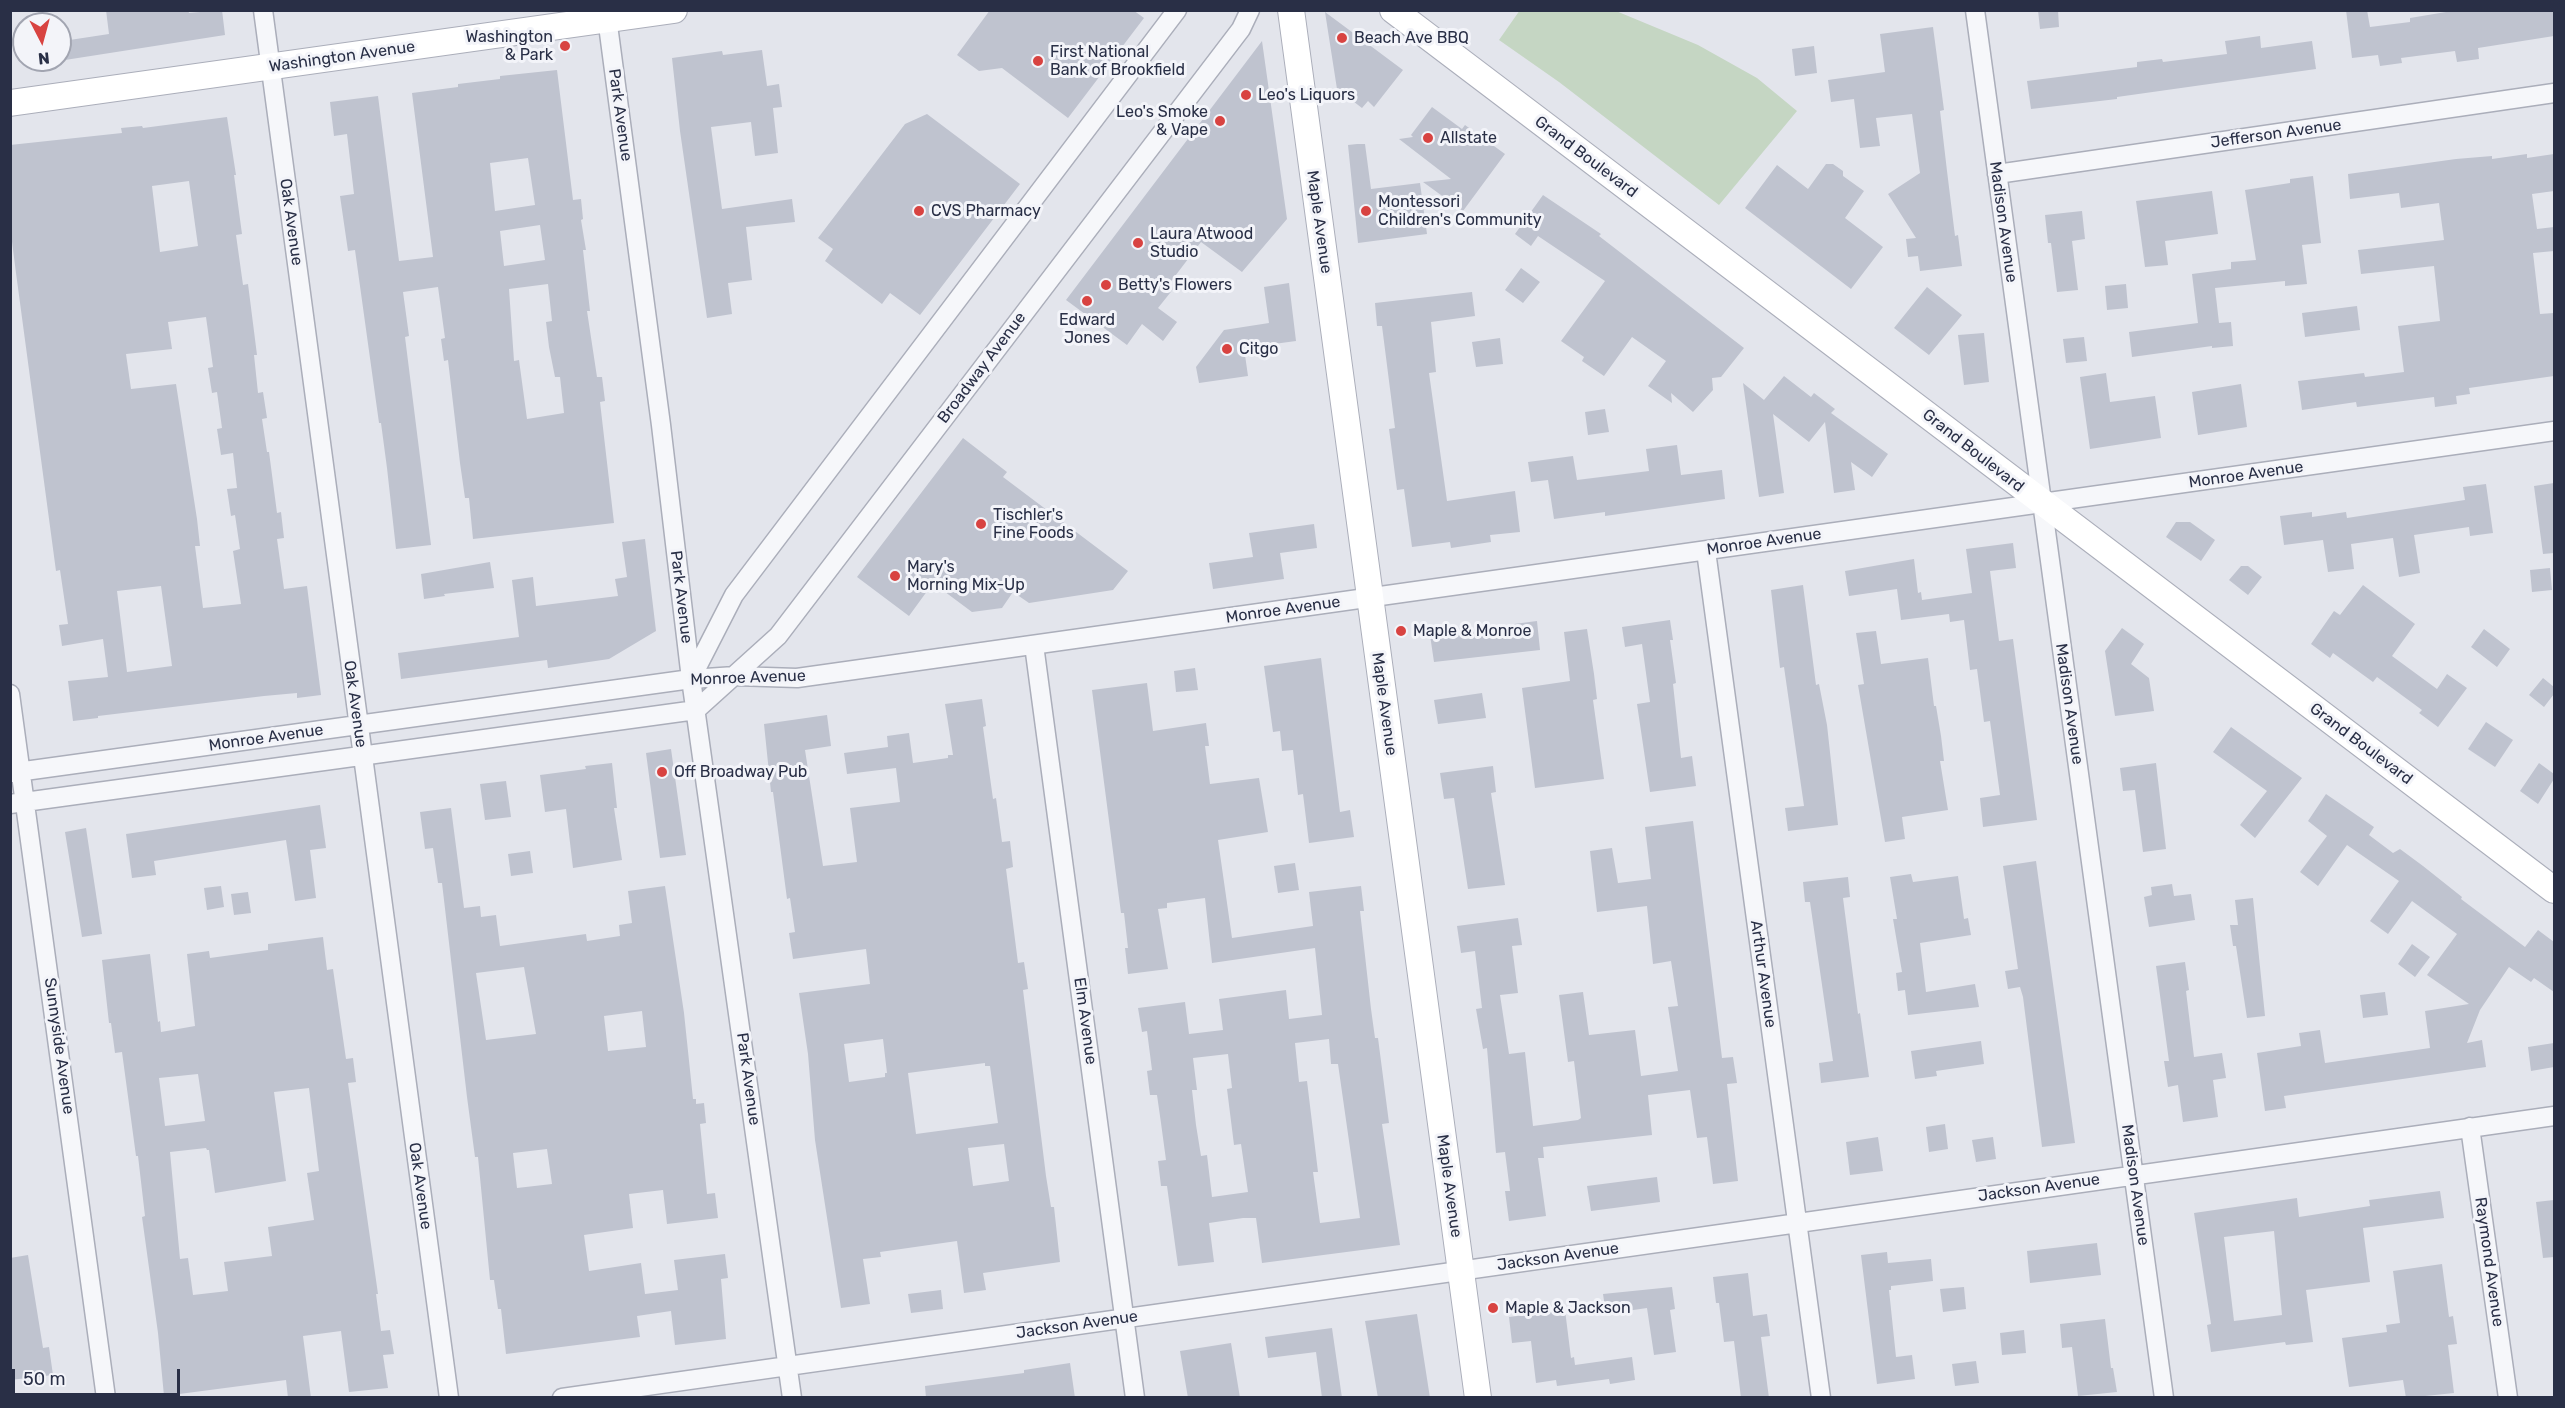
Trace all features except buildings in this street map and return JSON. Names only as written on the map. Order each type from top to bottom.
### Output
[{"type":"street","name":"Oak Avenue","points":[[263,10],[449,1398]]},
{"type":"street","name":"Washington Avenue","points":[[10,103],[271,67],[606,15],[674,10]]},
{"type":"street","points":[[691,679],[734,595],[1177,10]]},
{"type":"street","name":"Broadway Avenue","points":[[696,710],[778,636],[1241,29],[1250,10]]},
{"type":"street","name":"Maple Avenue","points":[[1291,10],[1478,1398]]},
{"type":"street","name":"Grand Boulevard","points":[[1393,10],[2554,890]]},
{"type":"street","name":"Madison Avenue","points":[[1975,10],[2164,1398]]},
{"type":"street","name":"Park Avenue","points":[[606,15],[661,425],[691,679],[792,1398]]},
{"type":"street","name":"Jefferson Avenue","points":[[1997,174],[2554,93]]},
{"type":"street","name":"Monroe Avenue","points":[[16,773],[691,679],[735,676],[797,678],[2554,431]]},
{"type":"street","name":"Arthur Avenue","points":[[1706,550],[1821,1398]]},
{"type":"street","name":"Elm Avenue","points":[[1034,645],[1135,1398]]},
{"type":"street","name":"Sunnyside Avenue","points":[[10,694],[18,803],[106,1398]]},
{"type":"street","name":"Monroe Avenue","points":[[18,803],[696,710]]},
{"type":"street","name":"Jackson Avenue","points":[[562,1398],[2554,1116]]},
{"type":"street","name":"Raymond Avenue","points":[[2470,1127],[2508,1398]]},
{"type":"green space","points":[[1520,10],[1616,11],[1698,45],[1757,78],[1797,111],[1719,205],[1559,82],[1499,40]]},
{"type":"place","name":"Beach Ave BBQ","points":[[1342,38]]},
{"type":"place","name":"Washington & Park","points":[[565,46]]},
{"type":"place","name":"First National Bank of Brookfield","points":[[1038,61]]},
{"type":"place","name":"Leo's Liquors","points":[[1246,95]]},
{"type":"place","name":"Leo's Smoke & Vape","points":[[1220,121]]},
{"type":"place","name":"Allstate","points":[[1428,138]]},
{"type":"place","name":"CVS Pharmacy","points":[[919,211]]},
{"type":"place","name":"Montessori Children's Community","points":[[1366,211]]},
{"type":"place","name":"Laura Atwood Studio","points":[[1138,243]]},
{"type":"place","name":"Betty's Flowers","points":[[1106,285]]},
{"type":"place","name":"Edward Jones","points":[[1087,301]]},
{"type":"place","name":"Citgo","points":[[1227,349]]},
{"type":"place","name":"Tischler's Fine Foods","points":[[981,524]]},
{"type":"place","name":"Mary's Morning Mix-Up","points":[[895,576]]},
{"type":"place","name":"Maple & Monroe","points":[[1401,631]]},
{"type":"place","name":"Off Broadway Pub","points":[[662,772]]},
{"type":"place","name":"Maple & Jackson","points":[[1493,1308]]}]
